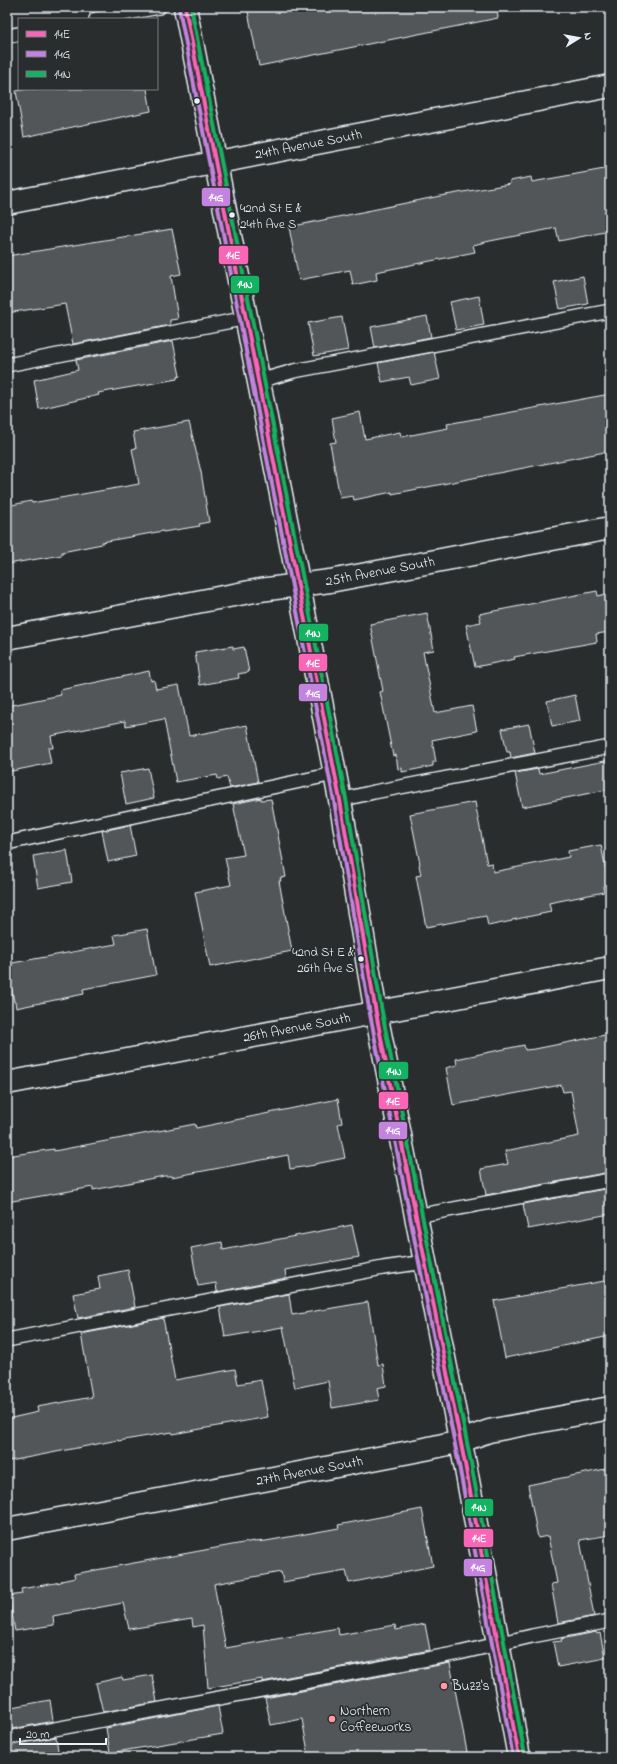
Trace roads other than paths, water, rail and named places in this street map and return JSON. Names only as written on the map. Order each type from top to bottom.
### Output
[{"type":"street","points":[[185,7],[260,381],[340,800],[376,1012],[461,1441],[519,1757]]},
{"type":"street","name":"24th Avenue South","points":[[7,202],[610,86]]},
{"type":"street","name":"25th Avenue South","points":[[7,638],[260,590],[330,581],[610,528]]},
{"type":"street","name":"26th Avenue South","points":[[7,1083],[610,968]]},
{"type":"street","name":"27th Avenue South","points":[[7,1529],[461,1441],[489,1431],[610,1408]]},
{"type":"lane","points":[[101,18],[159,7]]},
{"type":"lane","points":[[7,36],[18,34]]},
{"type":"lane","points":[[260,381],[294,372],[610,311]]},
{"type":"lane","points":[[7,365],[247,318]]},
{"type":"lane","points":[[340,800],[374,792],[610,747]]},
{"type":"lane","points":[[7,843],[334,774]]},
{"type":"lane","points":[[416,1216],[610,1180]]},
{"type":"lane","points":[[7,1340],[383,1268],[425,1262]]},
{"type":"lane","points":[[7,1738],[459,1653],[498,1643],[610,1621]]},
{"type":"place","name":"42nd St E & 24th Ave S","points":[[232,215]]},
{"type":"place","name":"42nd St E & 26th Ave S","points":[[361,959]]},
{"type":"place","name":"Buzz's","points":[[444,1686]]},
{"type":"place","name":"Northern Coffeeworks","points":[[332,1719]]}]
